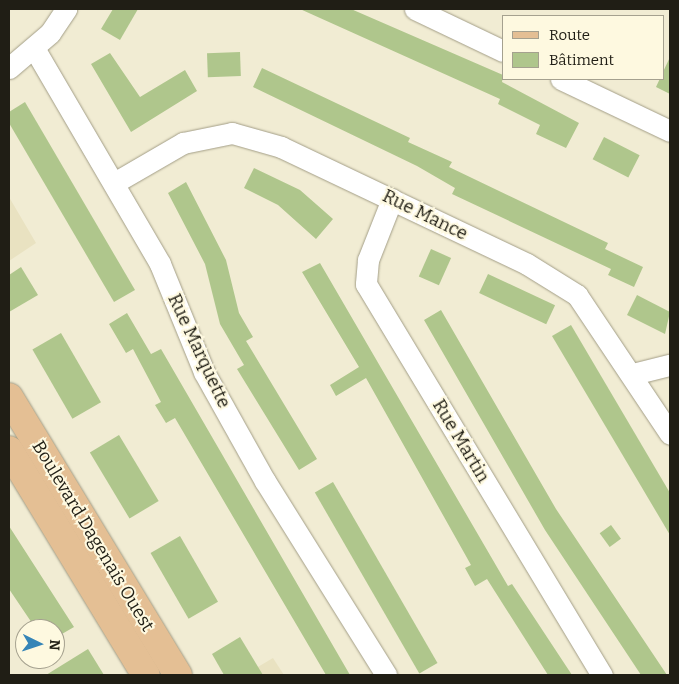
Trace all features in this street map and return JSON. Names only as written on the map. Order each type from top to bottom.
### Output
[{"type":"main road","name":"Boulevard Dagenais Ouest","points":[[9,397],[178,675]]},
{"type":"main road","name":"Boulevard Dagenais Ouest","points":[[9,450],[146,675]]},
{"type":"street","points":[[9,68],[34,48],[66,9]]},
{"type":"street","points":[[415,9],[502,51]]},
{"type":"street","name":"Rue Marquette","points":[[34,48],[160,264],[204,372],[265,481],[386,675]]},
{"type":"street","points":[[563,80],[670,131]]},
{"type":"street","name":"Rue Mance","points":[[114,183],[183,143],[232,133],[281,146],[527,264],[577,295],[633,374],[670,434]]},
{"type":"street","name":"Rue Martin","points":[[392,200],[368,260],[366,284],[602,675]]},
{"type":"street","points":[[633,374],[670,365]]},
{"type":"shaded area","points":[[9,197],[36,243],[9,261]]},
{"type":"shaded area","points":[[273,658],[284,675],[244,675]]},
{"type":"building","points":[[113,9],[138,9],[120,40],[101,29]]},
{"type":"building","points":[[300,9],[351,9],[502,75],[502,82],[579,123],[566,148],[536,134],[540,125],[498,104],[500,99]]},
{"type":"building","points":[[240,52],[241,76],[208,77],[207,53]]},
{"type":"building","points":[[110,53],[140,97],[185,70],[197,91],[131,132],[91,64]]},
{"type":"building","points":[[670,57],[670,94],[656,87],[659,80],[664,80],[664,70]]},
{"type":"building","points":[[262,68],[410,138],[408,142],[452,162],[449,167],[608,243],[605,249],[643,267],[634,287],[608,275],[611,269],[452,194],[455,188],[417,166],[253,87]]},
{"type":"building","points":[[25,102],[135,290],[114,302],[9,123],[9,112]]},
{"type":"building","points":[[604,137],[640,155],[628,177],[593,159]]},
{"type":"building","points":[[254,168],[300,190],[333,219],[316,239],[278,205],[244,188]]},
{"type":"building","points":[[186,182],[226,260],[239,313],[253,337],[246,341],[317,459],[299,470],[237,369],[244,365],[220,324],[205,264],[168,193]]},
{"type":"building","points":[[431,249],[451,258],[439,285],[419,276]]},
{"type":"building","points":[[320,263],[508,586],[512,584],[572,675],[548,675],[487,579],[475,586],[465,568],[471,565],[366,378],[336,396],[330,385],[359,367],[302,272]]},
{"type":"building","points":[[21,267],[38,295],[9,312],[9,275]]},
{"type":"building","points":[[488,274],[555,305],[546,324],[479,293]]},
{"type":"building","points":[[637,295],[670,312],[665,334],[627,315]]},
{"type":"building","points":[[441,310],[556,509],[667,675],[641,675],[545,530],[424,320]]},
{"type":"building","points":[[127,313],[151,354],[161,349],[350,675],[326,675],[175,418],[166,423],[155,405],[161,402],[133,349],[126,353],[109,324]]},
{"type":"building","points":[[571,325],[670,493],[670,535],[552,336]]},
{"type":"building","points":[[61,333],[101,402],[72,419],[32,350]]},
{"type":"building","points":[[119,435],[159,501],[130,519],[90,453]]},
{"type":"building","points":[[333,482],[438,663],[419,673],[315,492]]},
{"type":"building","points":[[611,525],[621,539],[610,547],[600,533]]},
{"type":"building","points":[[9,526],[74,627],[65,632],[65,619],[29,619],[9,589]]},
{"type":"building","points":[[180,536],[218,602],[189,619],[151,553]]},
{"type":"building","points":[[240,637],[263,675],[224,675],[212,654]]},
{"type":"building","points":[[88,649],[104,675],[46,675],[56,669],[65,669],[65,663]]}]
